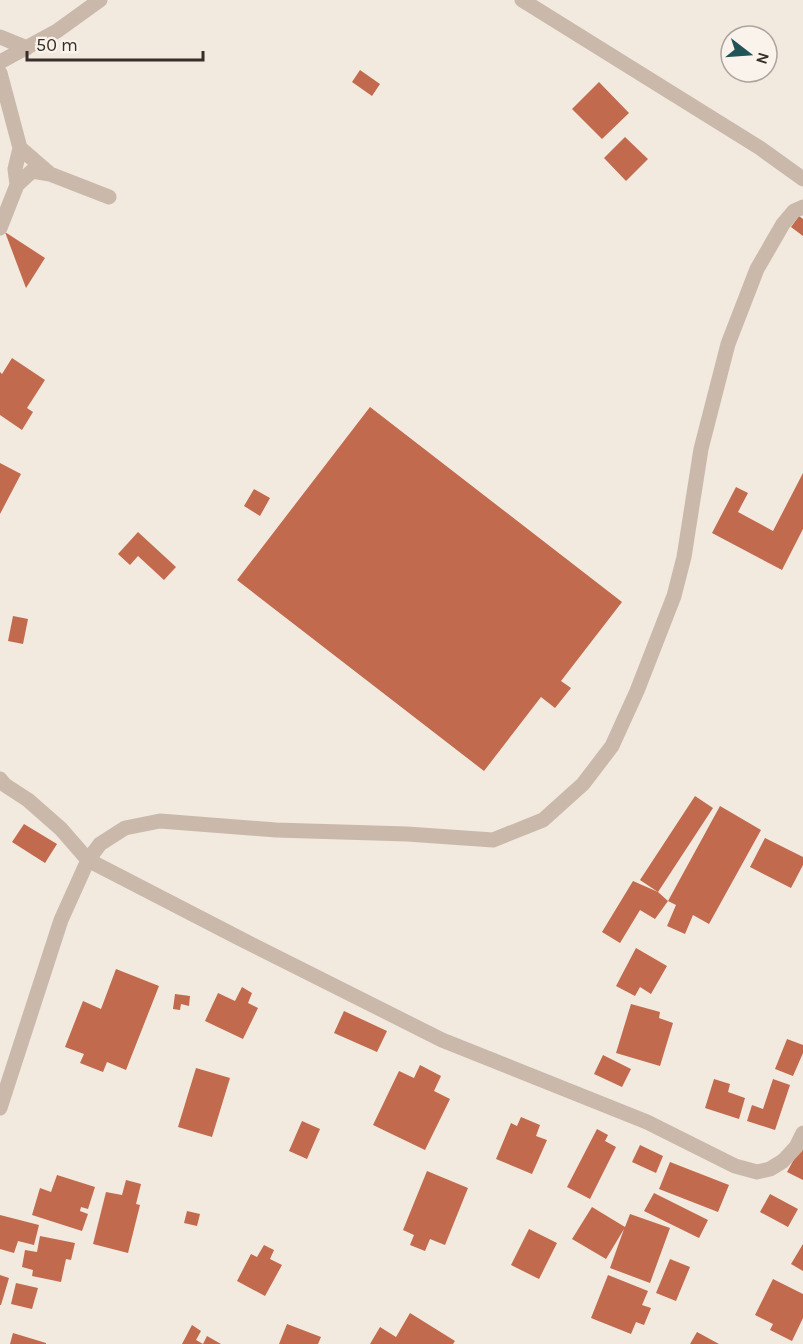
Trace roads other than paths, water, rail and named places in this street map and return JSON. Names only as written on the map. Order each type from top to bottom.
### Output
[{"type":"street","points":[[0,62],[57,31],[100,0]]},
{"type":"street","points":[[522,0],[760,147],[803,179]]},
{"type":"street","points":[[0,37],[27,48]]},
{"type":"street","points":[[0,73],[20,148],[15,170],[17,185]]},
{"type":"street","points":[[20,148],[50,174]]},
{"type":"street","points":[[0,228],[17,185],[32,171],[50,174],[109,197]]},
{"type":"street","points":[[0,1108],[61,920],[88,860],[100,844],[125,828],[160,821],[276,830],[407,834],[493,840],[543,819],[583,784],[612,746],[637,691],[674,596],[684,557],[701,449],[728,344],[736,323],[762,260],[783,224],[794,211],[803,207]]},
{"type":"street","points":[[0,779],[61,829],[88,860],[442,1040],[647,1122],[735,1166],[757,1172],[770,1169],[783,1161],[796,1147],[803,1133]]}]
